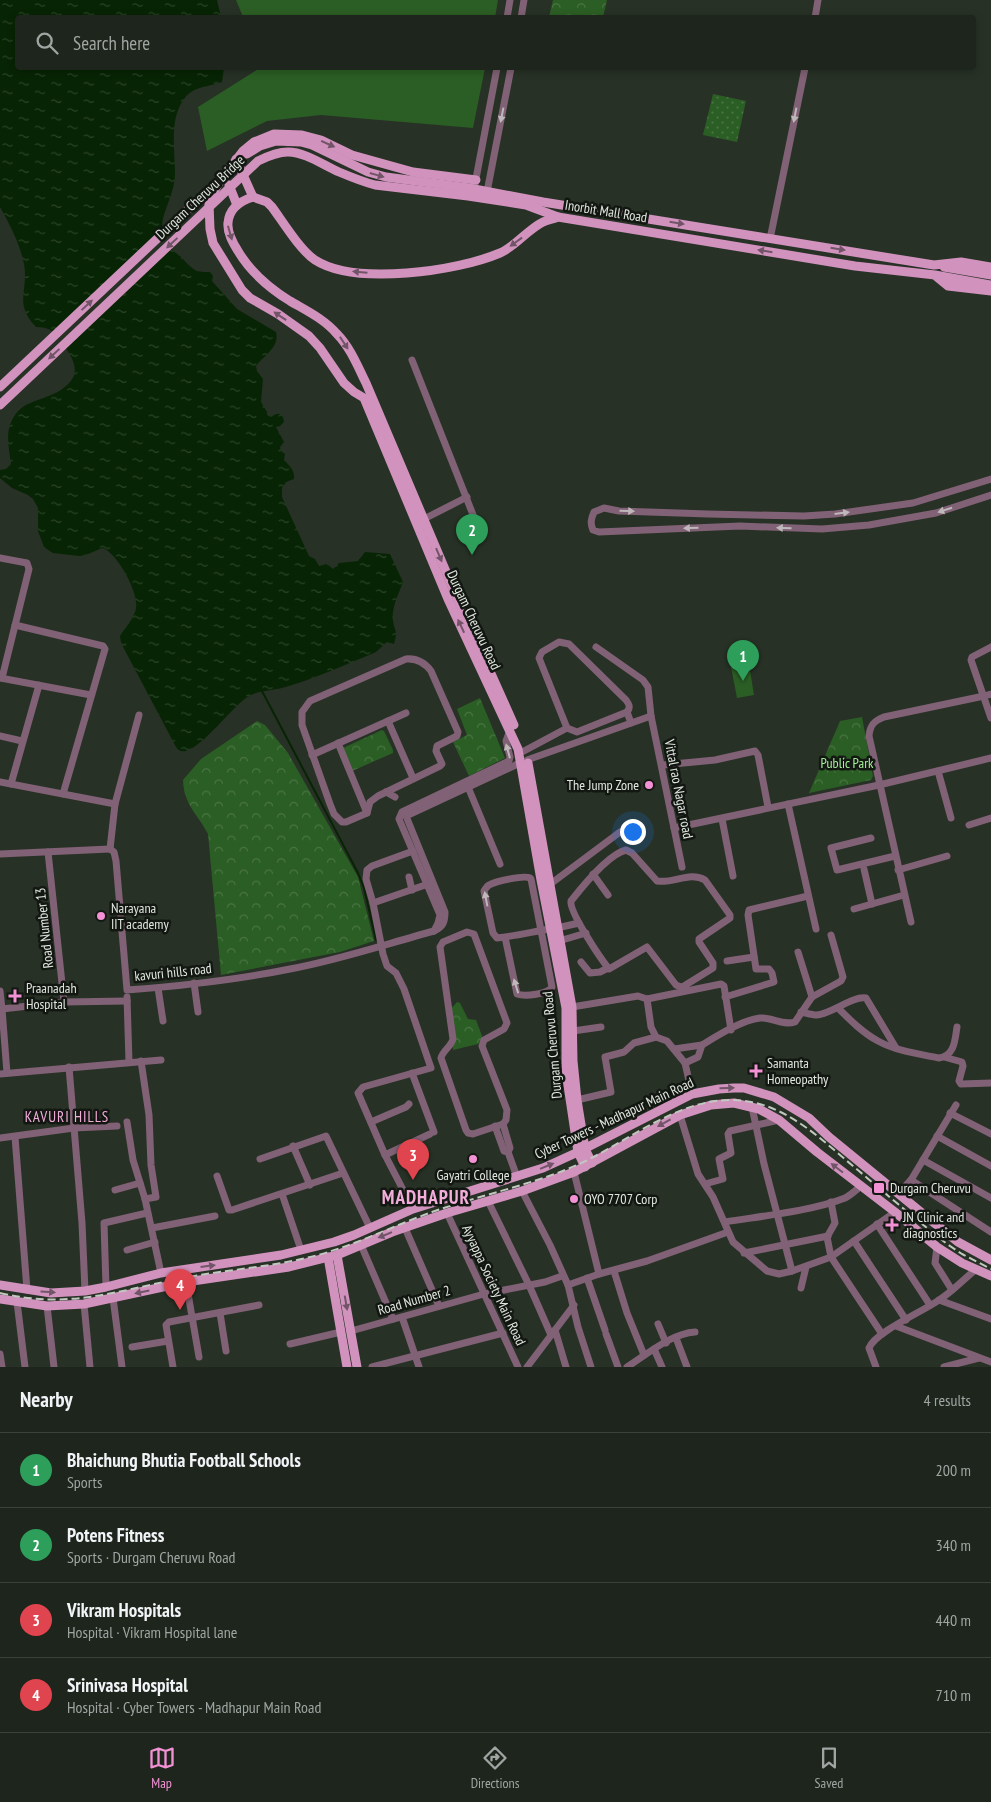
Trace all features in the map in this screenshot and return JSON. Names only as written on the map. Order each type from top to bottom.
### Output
[{"type":"main road","points":[[229,185],[237,205],[253,197],[236,159],[254,142],[274,134],[302,135],[321,140],[352,155],[413,172],[475,185]]},
{"type":"main road","name":"Durgam Cheruvu Bridge","points":[[0,386],[250,151],[276,141],[301,142],[312,145],[368,172],[386,177],[475,185],[487,192],[508,196]]},
{"type":"main road","name":"Durgam Cheruvu Bridge","points":[[0,405],[258,161],[277,153],[301,154],[368,183],[526,205],[558,217]]},
{"type":"main road","name":"Durgam Cheruvu Road","points":[[236,159],[220,181],[209,204],[210,229],[213,243],[242,290],[250,298],[278,314],[309,336],[320,348],[344,383],[364,398],[511,717],[524,758],[547,889],[549,929],[556,983],[569,1008],[566,1072],[581,1151]]},
{"type":"main road","name":"Inorbit Mall Road","points":[[508,196],[934,265],[961,262],[991,267]]},
{"type":"main road","name":"Inorbit Mall Road","points":[[253,197],[266,202],[272,207],[302,248],[314,259],[335,268],[363,272],[424,273],[472,262],[502,252],[544,222],[558,217],[859,266],[935,275],[948,286],[991,291]]},
{"type":"main road","name":"Durgam Cheruvu Road","points":[[237,205],[231,211],[228,227],[236,247],[250,268],[261,280],[288,300],[316,316],[341,338],[366,383],[420,521],[448,599],[524,758]]},
{"type":"main road","points":[[934,265],[991,275]]},
{"type":"main road","points":[[935,275],[991,285]]},
{"type":"main road","name":"Durgam Cheruvu Road","points":[[549,929],[559,941],[573,1031],[573,1062],[581,1151]]},
{"type":"main road","name":"Cyber Towers - Madhapur Main Road","points":[[0,1285],[51,1293],[85,1291],[161,1273],[239,1262],[334,1242],[413,1209],[543,1168],[581,1151],[692,1094],[720,1088],[744,1088],[774,1097],[809,1118],[958,1242],[991,1260]]},
{"type":"main road","name":"Cyber Towers - Madhapur Main Road","points":[[0,1299],[47,1306],[84,1304],[186,1282],[274,1270],[333,1256],[447,1213],[522,1191],[574,1172],[680,1115],[719,1104],[734,1103],[759,1108],[779,1120],[937,1247],[975,1270],[991,1276]]},
{"type":"main road","points":[[581,1151],[588,1165]]},
{"type":"main road","points":[[333,1256],[351,1331],[357,1367]]},
{"type":"main road","points":[[333,1256],[341,1332],[347,1367]]},
{"type":"street","points":[[508,15],[510,0]]},
{"type":"street","points":[[522,15],[524,0]]},
{"type":"street","points":[[816,15],[818,0]]},
{"type":"street","points":[[475,185],[497,70]]},
{"type":"street","points":[[487,192],[511,70]]},
{"type":"street","points":[[770,238],[804,70]]},
{"type":"street","points":[[412,360],[479,530]]},
{"type":"street","points":[[991,479],[913,503],[866,510],[804,516],[619,511],[604,508],[594,512],[591,520],[593,530],[599,532],[740,526],[822,529],[869,525],[936,513],[991,495]]},
{"type":"street","points":[[420,521],[467,498]]},
{"type":"street","points":[[740,526],[741,515]]},
{"type":"street","points":[[0,558],[28,564],[29,568],[1,678],[92,695]]},
{"type":"street","points":[[15,625],[103,646],[105,652],[63,794]]},
{"type":"street","points":[[559,642],[569,644],[626,700],[630,708],[627,712],[576,732],[567,728],[539,658],[542,652],[559,642]]},
{"type":"street","name":"Vittal rao Nagar road","points":[[596,647],[646,683],[682,867]]},
{"type":"street","points":[[991,648],[972,657],[988,695],[991,718]]},
{"type":"street","points":[[406,659],[415,659],[426,664],[431,671],[458,732],[457,736],[437,746],[436,750],[441,765],[413,778],[372,800],[367,813],[342,822],[331,808],[301,719],[302,712],[310,701],[406,659]]},
{"type":"street","points":[[11,784],[39,686]]},
{"type":"street","points":[[910,922],[869,736],[872,724],[884,717],[988,695]]},
{"type":"street","points":[[627,712],[631,723]]},
{"type":"street","points":[[312,755],[406,713]]},
{"type":"street","points":[[0,854],[110,849],[115,804],[139,715]]},
{"type":"street","points":[[524,758],[652,716]]},
{"type":"street","points":[[388,721],[413,778]]},
{"type":"street","points":[[404,815],[411,814],[468,787],[524,758],[567,728]]},
{"type":"street","points":[[430,883],[412,850],[399,819],[506,763],[510,757],[506,741],[510,730]]},
{"type":"street","points":[[0,736],[22,741]]},
{"type":"street","points":[[338,743],[367,813]]},
{"type":"street","points":[[662,765],[715,760],[756,752],[758,754],[768,807]]},
{"type":"street","points":[[674,828],[720,820],[768,807],[879,785],[991,758]]},
{"type":"street","points":[[938,771],[951,818]]},
{"type":"street","points":[[0,782],[115,804]]},
{"type":"street","points":[[468,787],[500,864]]},
{"type":"street","points":[[398,804],[430,883]]},
{"type":"street","points":[[788,804],[816,929]]},
{"type":"street","points":[[969,825],[991,818]]},
{"type":"street","points":[[720,820],[723,848]]},
{"type":"street","points":[[720,820],[733,876]]},
{"type":"street","points":[[547,889],[620,832]]},
{"type":"street","points":[[871,838],[832,848],[837,870],[895,856]]},
{"type":"street","name":"kavuri hills road","points":[[110,849],[114,852],[116,861],[127,990],[158,988],[291,969],[434,931],[444,924],[446,920],[445,912],[430,883]]},
{"type":"street","points":[[412,850],[372,866],[367,870],[366,879],[387,966],[396,973],[404,989],[431,1068],[394,1077],[360,1089],[360,1097],[385,1155],[413,1209]]},
{"type":"street","points":[[581,962],[590,973],[600,972],[608,968],[611,970],[647,947],[676,985],[681,987],[713,968],[713,963],[699,942],[700,939],[730,918],[730,915],[705,880],[692,877],[662,882],[657,881],[632,853],[626,850],[620,852],[593,874],[570,903],[579,923],[608,968]]},
{"type":"street","name":"Road Number 13","points":[[48,852],[64,1002]]},
{"type":"street","points":[[898,870],[947,856]]},
{"type":"street","points":[[864,869],[872,904]]},
{"type":"street","points":[[593,874],[608,895]]},
{"type":"street","points":[[549,929],[529,877],[524,876],[490,884],[484,891],[493,933],[497,938],[549,929],[579,923]]},
{"type":"street","points":[[408,877],[412,890]]},
{"type":"street","points":[[373,903],[430,883]]},
{"type":"street","points":[[854,909],[904,895]]},
{"type":"street","points":[[725,997],[774,982],[771,971],[766,968],[756,970],[752,957],[749,910],[808,896]]},
{"type":"street","points":[[467,932],[474,934],[507,1023],[504,1029],[484,1040],[482,1046],[506,1110],[506,1120],[503,1124],[495,1126],[473,1134],[468,1133],[441,1058],[442,1054],[452,1044],[453,1039],[440,947],[443,942],[467,932]]},
{"type":"street","points":[[559,941],[586,934]]},
{"type":"street","points":[[674,1049],[702,1045],[743,1023],[758,1018],[788,1024],[796,1020],[806,1002],[842,980],[831,935]]},
{"type":"street","points":[[505,937],[518,994],[548,991],[556,983]]},
{"type":"street","points":[[798,952],[812,997]]},
{"type":"street","points":[[728,962],[752,957]]},
{"type":"street","points":[[194,983],[198,1012]]},
{"type":"street","points":[[569,1008],[638,996],[647,998],[719,984],[724,986],[731,1030]]},
{"type":"street","points":[[158,988],[162,1021]]},
{"type":"street","points":[[127,990],[129,1062]]},
{"type":"street","points":[[0,991],[3,1074],[161,1060]]},
{"type":"street","points":[[647,998],[651,1027],[656,1037]]},
{"type":"street","points":[[801,1012],[817,1015],[859,998],[866,998],[896,1048]]},
{"type":"street","name":"kavuri hills road","points":[[2,1009],[64,1002],[127,1001]]},
{"type":"street","points":[[838,1008],[878,1042],[896,1048],[962,1062],[963,1066],[959,1081],[961,1084],[991,1083]]},
{"type":"street","points":[[573,1031],[601,1027]]},
{"type":"street","points":[[944,1057],[953,1049],[957,1027]]},
{"type":"street","points":[[577,1100],[612,1092],[605,1057],[624,1052],[634,1043],[656,1037],[667,1040],[685,1063],[692,1094]]},
{"type":"street","points":[[685,1063],[698,1057],[702,1045]]},
{"type":"street","points":[[141,1061],[149,1115],[151,1164],[156,1196],[145,1199]]},
{"type":"street","points":[[69,1067],[82,1223],[85,1291]]},
{"type":"street","points":[[385,1155],[432,1133],[412,1073]]},
{"type":"street","points":[[371,1122],[409,1104]]},
{"type":"street","points":[[898,1194],[911,1180],[956,1105]]},
{"type":"street","points":[[752,1107],[792,1271]]},
{"type":"street","points":[[950,1113],[991,1134]]},
{"type":"street","points":[[680,1115],[698,1174],[725,1222],[733,1242],[767,1271],[780,1274],[806,1267],[831,1257],[895,1212]]},
{"type":"street","points":[[705,1184],[723,1179],[719,1159],[731,1153],[728,1134],[730,1131],[779,1120]]},
{"type":"street","points":[[127,1122],[133,1160],[145,1199],[161,1273]]},
{"type":"street","points":[[503,1124],[510,1148],[508,1152],[517,1177]]},
{"type":"street","points":[[0,1138],[74,1128],[116,1126]]},
{"type":"street","points":[[495,1126],[504,1151],[508,1152]]},
{"type":"street","points":[[260,1159],[326,1136],[370,1228]]},
{"type":"street","points":[[937,1136],[991,1166]]},
{"type":"street","points":[[15,1137],[27,1290]]},
{"type":"street","points":[[293,1146],[310,1185]]},
{"type":"street","points":[[923,1160],[991,1198]]},
{"type":"street","points":[[574,1172],[599,1274]]},
{"type":"street","points":[[217,1176],[229,1210],[232,1210],[343,1173]]},
{"type":"street","points":[[911,1180],[991,1232]]},
{"type":"street","points":[[115,1190],[140,1184]]},
{"type":"street","points":[[725,1222],[777,1214],[831,1202],[848,1196],[861,1186]]},
{"type":"street","points":[[522,1191],[568,1285],[578,1327],[592,1367]]},
{"type":"street","points":[[282,1194],[301,1250]]},
{"type":"street","points":[[488,1201],[553,1332],[566,1367]]},
{"type":"street","points":[[831,1202],[835,1221],[828,1236],[831,1257],[882,1334]]},
{"type":"street","points":[[106,1287],[104,1223],[147,1213]]},
{"type":"street","name":"Ayyappa Society Main Road","points":[[447,1213],[518,1367]]},
{"type":"street","points":[[152,1228],[215,1216]]},
{"type":"street","points":[[877,1224],[930,1305]]},
{"type":"street","points":[[404,1228],[439,1306]]},
{"type":"street","points":[[568,1285],[599,1274],[647,1262],[728,1232]]},
{"type":"street","points":[[744,1253],[828,1236]]},
{"type":"street","points":[[854,1241],[906,1320]]},
{"type":"street","points":[[127,1250],[155,1242]]},
{"type":"street","points":[[361,1245],[393,1319]]},
{"type":"street","points":[[937,1247],[935,1263],[952,1290]]},
{"type":"street","points":[[801,1288],[806,1267]]},
{"type":"street","points":[[876,1367],[869,1348],[872,1342],[939,1300],[975,1270]]},
{"type":"street","points":[[614,1271],[627,1312],[644,1355]]},
{"type":"street","name":"Road Number 2","points":[[351,1331],[484,1294],[545,1282],[562,1276]]},
{"type":"street","points":[[588,1278],[618,1367]]},
{"type":"street","points":[[186,1282],[199,1357]]},
{"type":"street","points":[[113,1298],[122,1367]]},
{"type":"street","points":[[939,1300],[991,1319]]},
{"type":"street","points":[[17,1302],[25,1367]]},
{"type":"street","points":[[84,1304],[90,1367]]},
{"type":"street","points":[[173,1367],[167,1324],[172,1321],[259,1305]]},
{"type":"street","points":[[527,1367],[574,1305]]},
{"type":"street","points":[[47,1306],[54,1367]]},
{"type":"street","points":[[220,1313],[226,1351]]},
{"type":"street","points":[[402,1317],[419,1367]]},
{"type":"street","points":[[658,1324],[666,1343]]},
{"type":"street","points":[[896,1326],[991,1362]]},
{"type":"street","points":[[290,1344],[341,1332]]},
{"type":"street","points":[[627,1367],[636,1364],[644,1355],[654,1349],[684,1334],[695,1332]]},
{"type":"street","points":[[372,1367],[503,1333]]},
{"type":"street","points":[[676,1338],[687,1367]]},
{"type":"street","points":[[132,1347],[168,1341]]},
{"type":"street","points":[[654,1349],[662,1367]]},
{"type":"street","points":[[0,1354],[2,1367]]},
{"type":"street","points":[[944,1367],[981,1358]]},
{"type":"street","points":[[981,1358],[984,1367]]},
{"type":"green space","points":[[236,0],[498,0],[496,15],[242,15]]},
{"type":"green space","points":[[553,0],[607,0],[603,15],[549,15]]},
{"type":"green space","points":[[257,70],[485,70],[473,128],[321,115],[267,121],[207,151],[198,107]]},
{"type":"green space","points":[[713,94],[746,101],[737,142],[703,135]]},
{"type":"green space","points":[[749,664],[754,695],[737,698],[731,667]]},
{"type":"green space","points":[[480,698],[505,758],[469,776],[453,742],[467,735],[457,709]]},
{"type":"green space","name":"Public Park","points":[[862,717],[873,776],[871,780],[809,793],[840,721]]},
{"type":"green space","points":[[257,721],[265,725],[288,753],[358,877],[374,941],[340,952],[221,975],[208,834],[188,803],[183,780],[201,759]]},
{"type":"green space","points":[[382,730],[393,753],[352,771],[343,748]]},
{"type":"green space","points":[[457,1002],[460,1003],[468,1019],[476,1020],[482,1040],[478,1044],[453,1050],[451,1009]]},
{"type":"water","points":[[0,0],[217,0],[221,15],[15,15],[15,70],[224,70],[222,82],[192,92],[179,107],[174,135],[175,174],[163,218],[164,237],[170,247],[193,269],[210,272],[213,276],[212,281],[237,309],[276,332],[277,337],[274,346],[256,366],[263,379],[261,402],[267,415],[271,417],[280,414],[284,422],[276,427],[284,442],[280,447],[281,451],[285,454],[284,460],[292,469],[294,479],[286,482],[282,488],[282,497],[309,556],[315,559],[319,566],[327,564],[333,569],[339,563],[358,561],[365,552],[390,554],[403,582],[393,611],[396,633],[394,644],[387,642],[376,652],[306,680],[282,688],[250,695],[193,748],[180,751],[176,747],[121,643],[120,636],[134,615],[136,608],[134,593],[126,574],[114,557],[102,548],[79,556],[53,553],[44,547],[38,531],[38,508],[33,499],[12,488],[0,478],[0,470],[6,469],[11,464],[8,433],[15,415],[23,407],[61,390],[73,377],[75,366],[71,356],[54,332],[36,327],[25,311],[23,304],[24,264],[20,249],[0,207]]},
{"type":"pier","points":[[165,230],[173,247],[64,350],[56,337]]},
{"type":"waterway","points":[[262,691],[358,873],[364,888],[376,940]]},
{"type":"railway","points":[[0,1293],[25,1298],[47,1299],[90,1297],[194,1276],[258,1267],[322,1254],[432,1212],[519,1186],[570,1168],[680,1111],[703,1103],[726,1100],[751,1102],[767,1106],[796,1120],[947,1244],[991,1269]]},
{"type":"place","name":"Potens Fitness","points":[[472,555]]},
{"type":"place","name":"Bhaichung Bhutia Football Schools","points":[[743,681]]},
{"type":"place","name":"The Jump Zone","points":[[649,785]]},
{"type":"place","name":"Narayana IIT academy","points":[[101,916]]},
{"type":"place","name":"Praanadah Hospital","points":[[15,996]]},
{"type":"place","name":"Samanta Homeopathy","points":[[756,1071]]},
{"type":"place","name":"Gayatri College","points":[[473,1159]]},
{"type":"place","name":"Vikram Hospitals","points":[[413,1180]]},
{"type":"place","name":"Durgam Cheruvu","points":[[879,1188]]},
{"type":"place","name":"OYO 7707 Corp","points":[[574,1199]]},
{"type":"place","name":"JN Clinic and diagnostics","points":[[892,1225]]},
{"type":"place","name":"Srinivasa Hospital","points":[[180,1310]]},
{"type":"district","name":"KAVURI HILLS","points":[[67,1117]]},
{"type":"district","name":"MADHAPUR","points":[[426,1197]]}]
